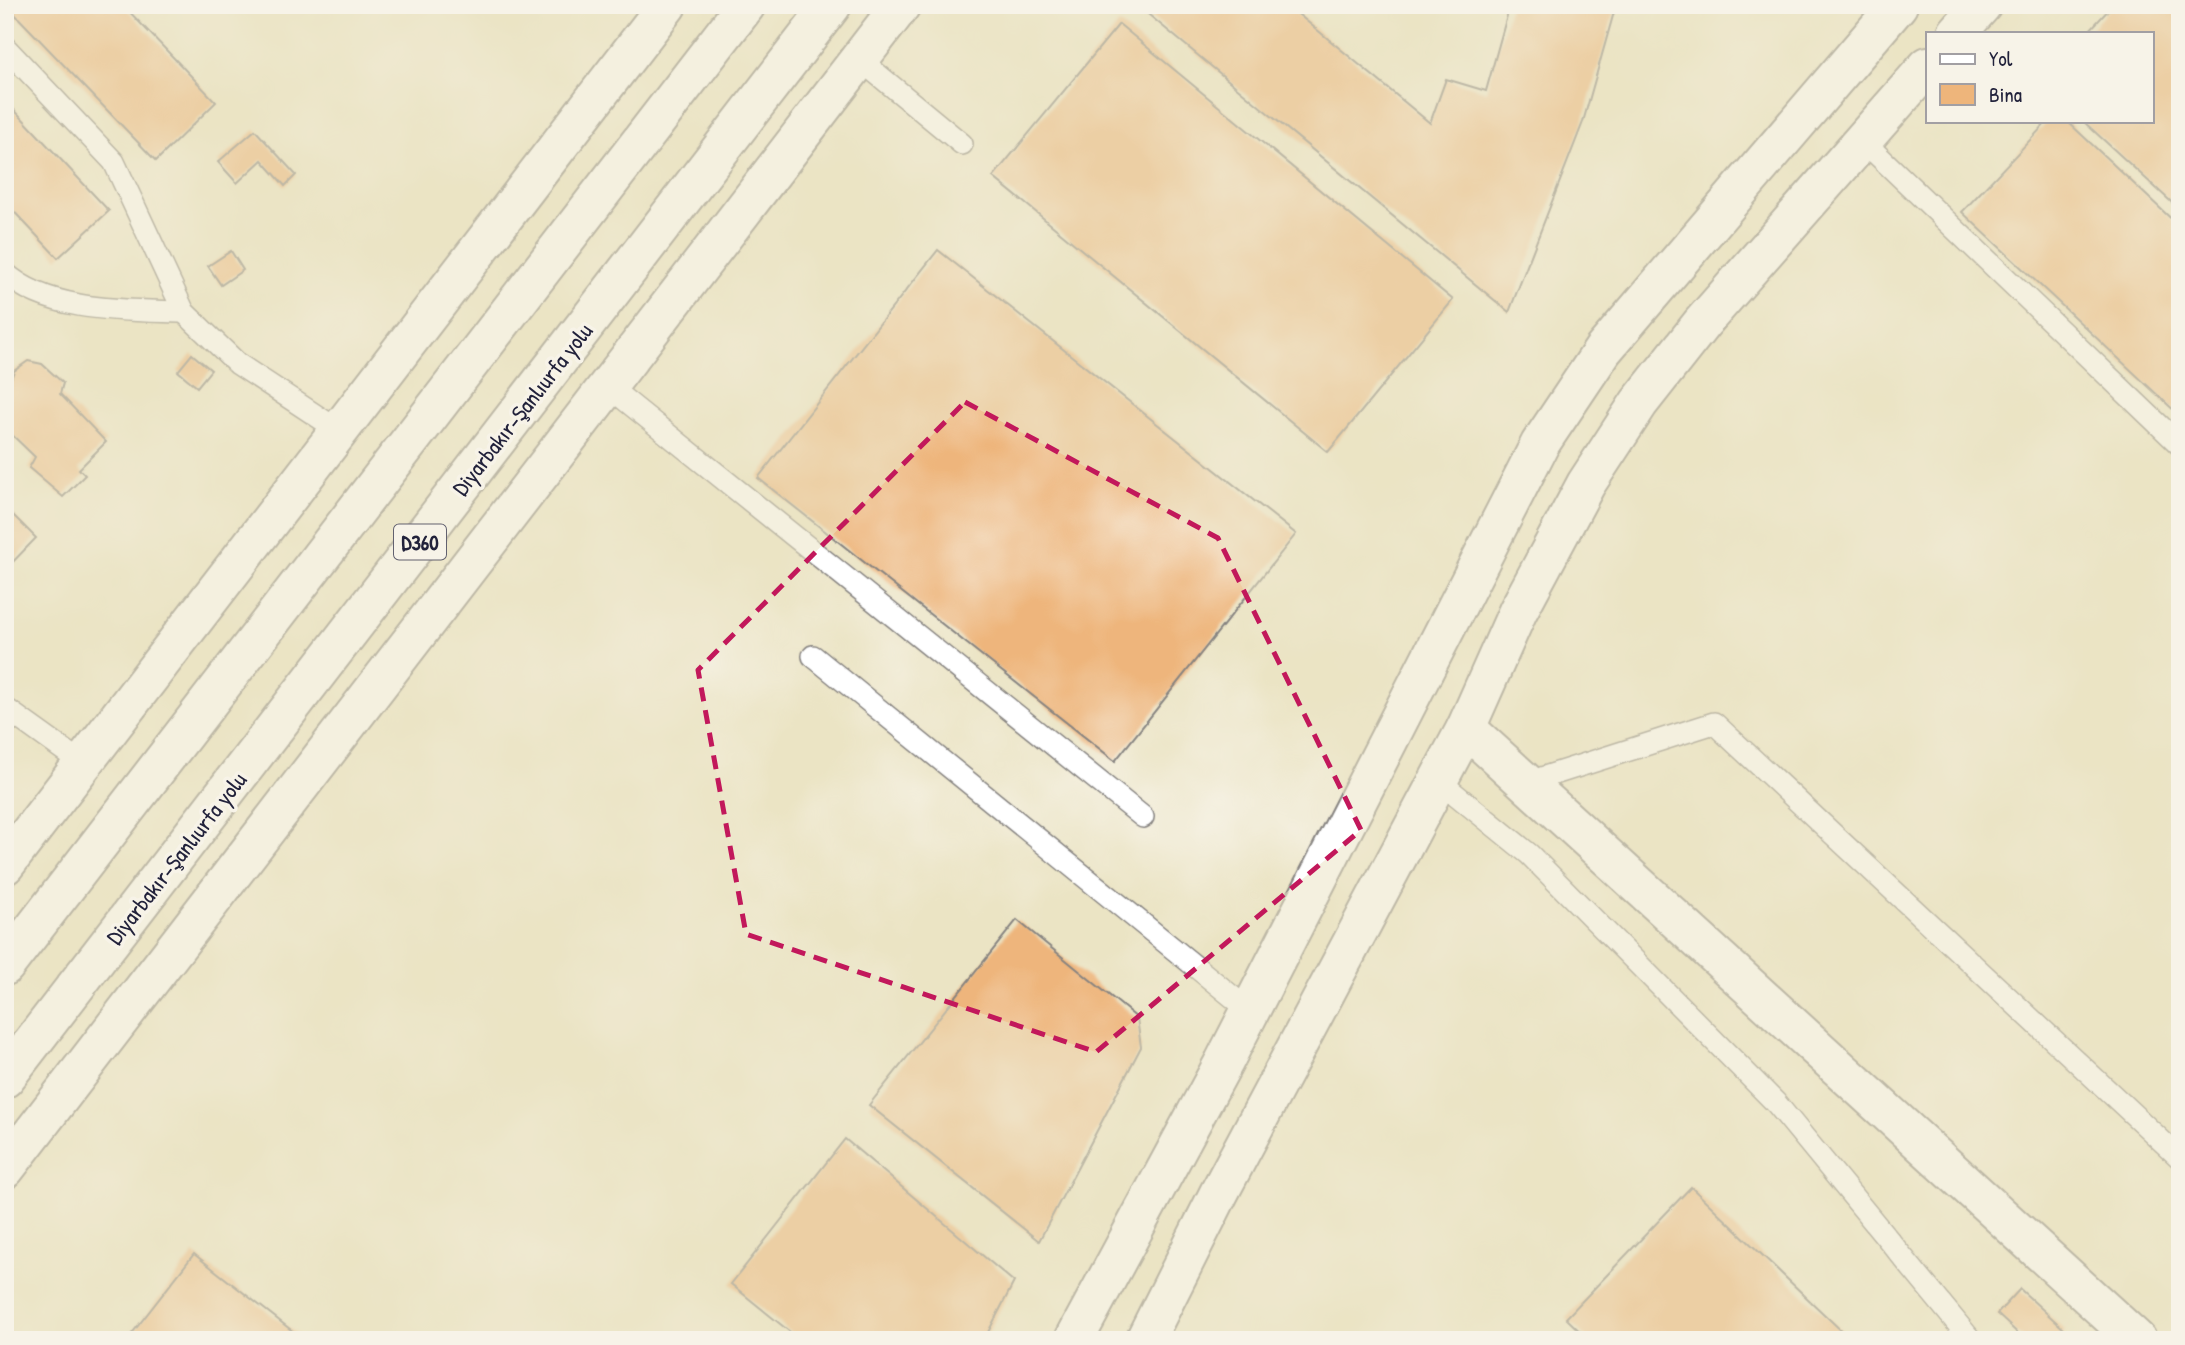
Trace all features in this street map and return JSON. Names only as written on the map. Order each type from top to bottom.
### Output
[{"type":"main road","points":[[5,865],[667,5]]},
{"type":"main road","points":[[5,967],[746,5]]},
{"type":"main road","name":"Diyarbakır-Şanlıurfa yolu","points":[[5,1078],[832,5]]},
{"type":"main road","points":[[5,1169],[901,5]]},
{"type":"main road","points":[[1074,1340],[1250,1011],[1541,444],[1602,350],[1898,5]]},
{"type":"main road","points":[[1958,32],[1982,5]]},
{"type":"main road","points":[[1145,1340],[1225,1181],[1439,781],[1530,588],[1586,484],[1639,403],[1702,323],[1926,68]]},
{"type":"main road","points":[[1466,728],[1529,782],[2137,1340]]},
{"type":"lane","points":[[5,47],[114,162],[184,312],[238,364],[338,430]]},
{"type":"lane","points":[[859,59],[962,144]]},
{"type":"lane","points":[[1862,140],[2180,444]]},
{"type":"lane","points":[[5,273],[17,284],[87,309],[184,312]]},
{"type":"lane","points":[[609,387],[1143,817]]},
{"type":"lane","points":[[813,656],[1250,1011]]},
{"type":"lane","points":[[5,708],[83,764]]},
{"type":"lane","points":[[1529,782],[1714,723],[2180,1158]]},
{"type":"lane","points":[[1439,781],[1529,854],[1776,1103],[1970,1340]]},
{"type":"highlighted area","points":[[965,402],[1218,538],[1361,830],[1096,1052],[746,934],[698,670]]},
{"type":"building","points":[[6,5],[123,5],[216,102],[156,161]]},
{"type":"building","points":[[1137,5],[1287,5],[1430,123],[1446,79],[1486,91],[1510,5],[1616,5],[1583,122],[1509,312]]},
{"type":"building","points":[[2113,5],[2180,5],[2180,210],[2084,122],[2154,122],[2154,32],[2088,32]]},
{"type":"building","points":[[1119,24],[1453,300],[1328,452],[993,177]]},
{"type":"building","points":[[5,100],[109,211],[58,258],[5,202]]},
{"type":"building","points":[[2047,122],[2068,122],[2180,227],[2180,416],[1962,212]]},
{"type":"building","points":[[255,130],[296,175],[285,186],[262,160],[237,183],[218,162]]},
{"type":"building","points":[[938,250],[1296,534],[1115,761],[758,478]]},
{"type":"building","points":[[231,251],[243,270],[221,285],[208,266]]},
{"type":"building","points":[[192,354],[211,370],[197,387],[178,371]]},
{"type":"building","points":[[28,361],[42,364],[63,383],[60,394],[106,442],[79,469],[85,475],[63,497],[29,468],[35,457],[5,428],[5,397],[9,384],[14,371]]},
{"type":"building","points":[[5,507],[36,538],[5,570]]},
{"type":"building","points":[[1017,920],[1137,1018],[1141,1047],[1039,1241],[869,1105]]},
{"type":"building","points":[[845,1139],[1014,1282],[984,1340],[800,1340],[731,1284]]},
{"type":"building","points":[[1691,1187],[1849,1338],[1589,1340],[1566,1318]]},
{"type":"building","points":[[194,1254],[304,1340],[127,1340]]},
{"type":"building","points":[[2020,1289],[2065,1330],[2056,1340],[2025,1340],[1997,1314]]}]
